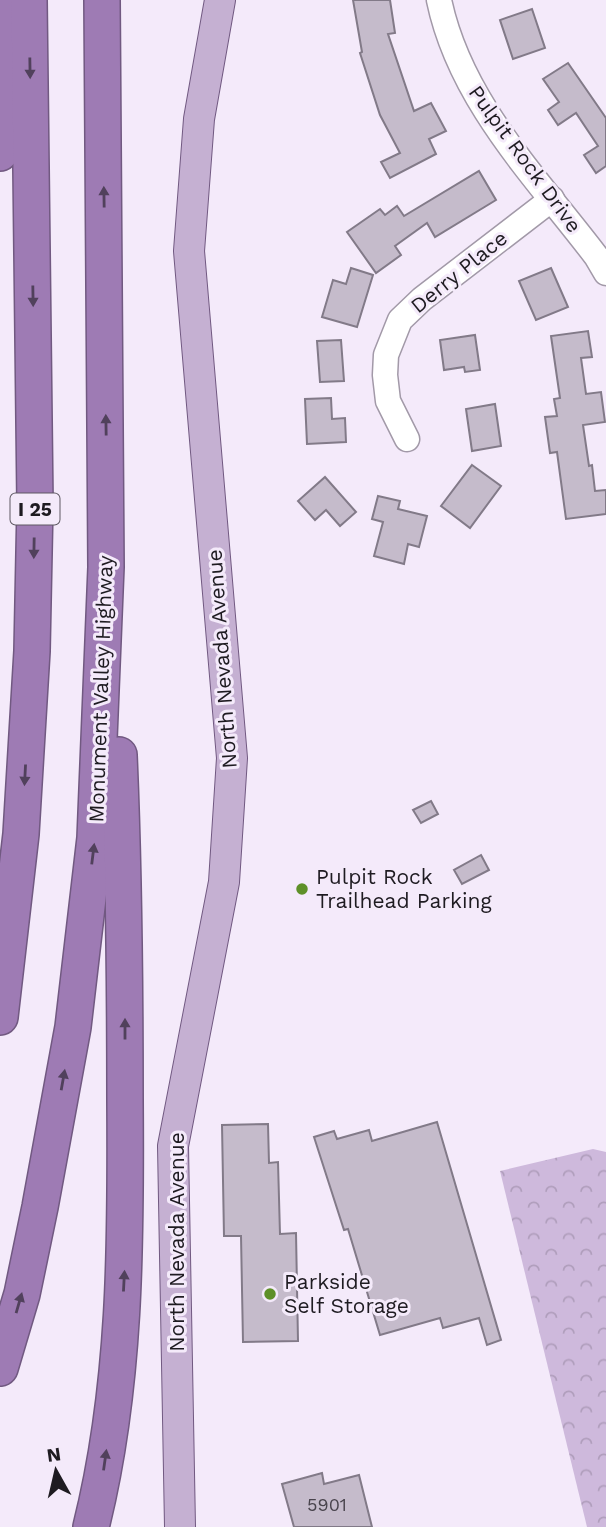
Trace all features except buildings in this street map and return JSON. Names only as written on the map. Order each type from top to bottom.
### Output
[{"type":"highway","points":[[0,153],[4,0]]},
{"type":"highway","name":"I 25","points":[[0,1017],[21,834],[32,651],[35,504],[29,0]]},
{"type":"highway","name":"Monument Valley Highway","points":[[0,1368],[22,1294],[73,1027],[95,838],[107,493],[102,0]]},
{"type":"highway","points":[[92,1527],[100,1492],[121,1349],[125,1275],[124,870],[107,493]]},
{"type":"main road","name":"North Nevada Avenue","points":[[180,1527],[173,1146],[224,882],[232,758],[189,251],[199,120],[220,0]]},
{"type":"street","name":"Pulpit Rock Drive","points":[[439,0],[467,79],[489,118],[596,256],[606,273]]},
{"type":"street","name":"Derry Place","points":[[407,439],[388,401],[385,375],[386,355],[400,320],[422,299],[552,199]]},
{"type":"green space","points":[[593,1149],[606,1152],[606,1527],[587,1527],[500,1171]]},
{"type":"place","name":"Pulpit Rock Trailhead Parking","points":[[302,889]]},
{"type":"place","name":"Parkside Self Storage","points":[[270,1294]]}]
